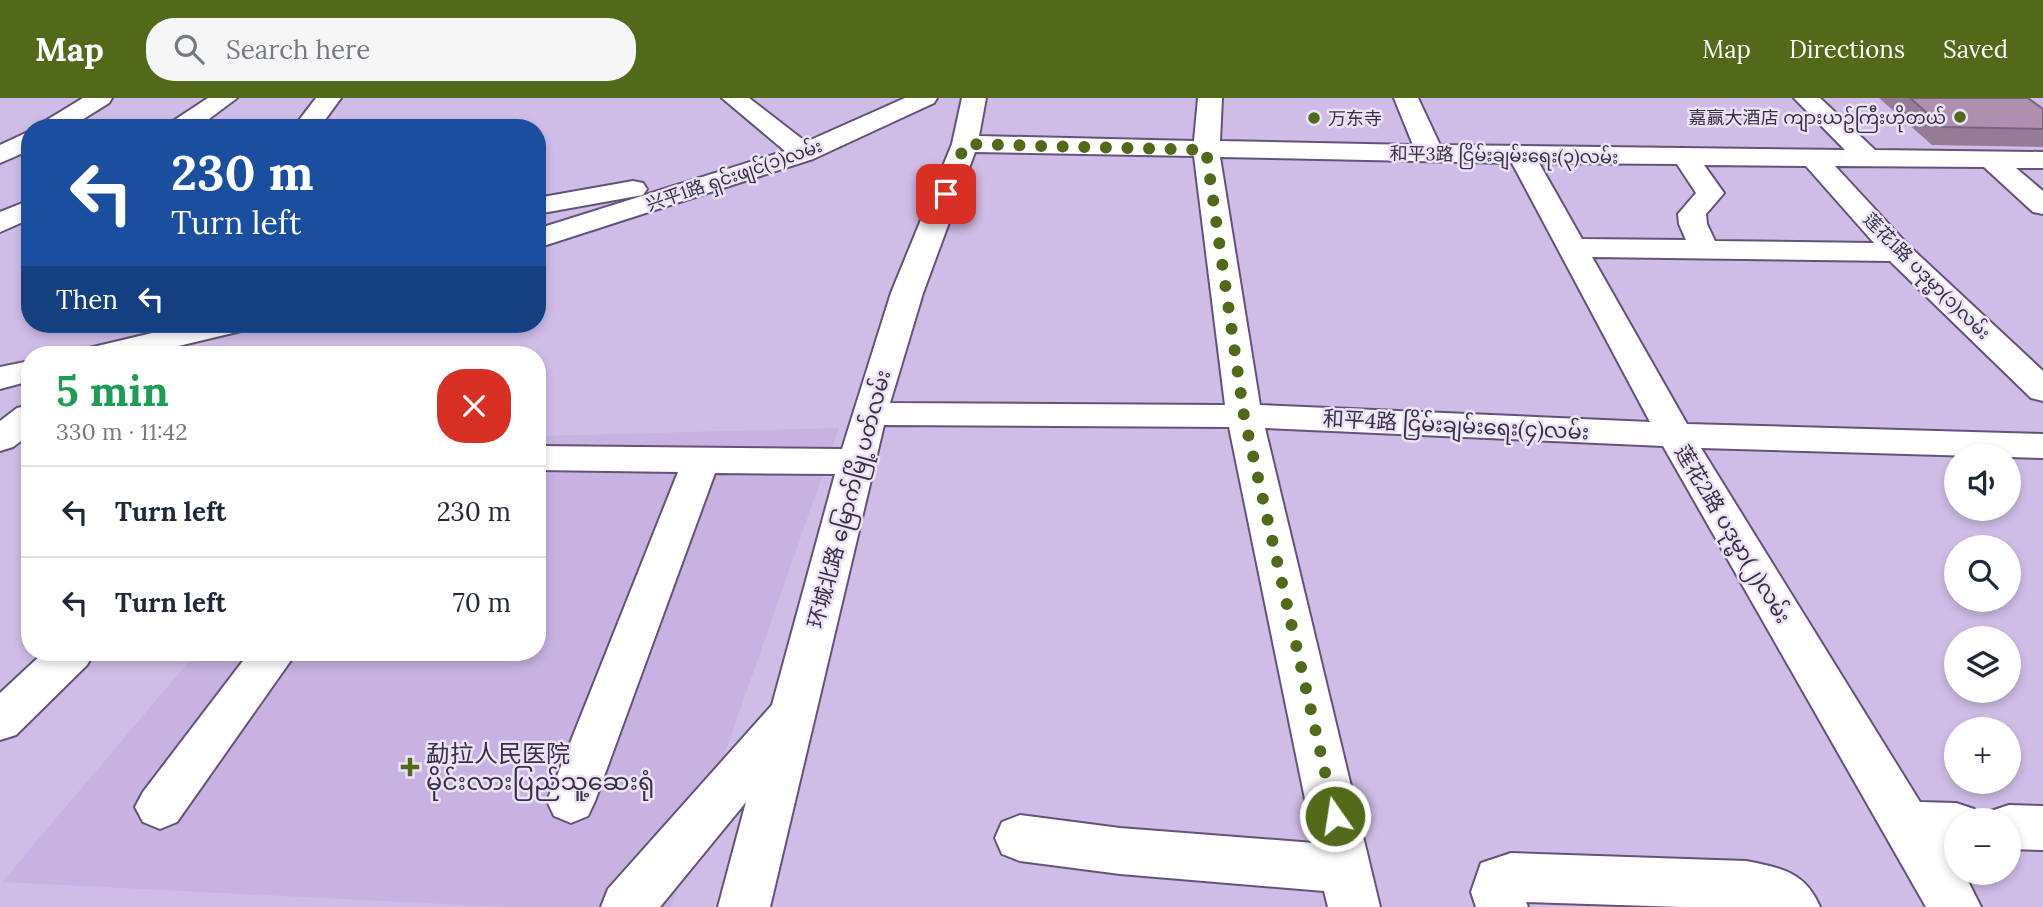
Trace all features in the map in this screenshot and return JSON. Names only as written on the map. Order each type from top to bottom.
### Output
[{"type":"street","points":[[66,119],[100,98]]},
{"type":"street","points":[[193,119],[225,98]]},
{"type":"street","points":[[313,119],[329,98]]},
{"type":"street","points":[[734,98],[804,153]]},
{"type":"street","name":"兴平1路 ရှင်းဖျင်(၁)လမ်း","points":[[546,237],[804,153],[925,98]]},
{"type":"street","name":"环城北路 မြောက်မြို့ပတ်လမ်း","points":[[744,907],[869,414],[907,293],[965,144],[974,98]]},
{"type":"street","points":[[1020,838],[1171,856],[1350,888],[1244,416],[1206,150],[1210,98]]},
{"type":"street","points":[[1406,98],[1430,153]]},
{"type":"street","points":[[1806,98],[1869,159]]},
{"type":"street","points":[[0,156],[21,144]]},
{"type":"street","name":"和平3路 ငြိမ်းချမ်းရေး(၃)လမ်း","points":[[965,144],[1521,155],[2043,160]]},
{"type":"street","name":"莲花2路 ပဒုမ္မာ(၂)လမ်း","points":[[1521,155],[1675,435],[1955,907]]},
{"type":"street","points":[[0,156],[21,158]]},
{"type":"street","points":[[1685,157],[1710,193],[1707,200],[1692,212],[1691,219],[1705,250]]},
{"type":"street","name":"莲花1路 ပဒုမ္မာ(၁)လမ်း","points":[[1814,159],[1898,252],[2043,390]]},
{"type":"street","points":[[1991,160],[2043,206]]},
{"type":"street","points":[[546,190],[582,186],[628,189],[672,197]]},
{"type":"street","points":[[546,204],[628,189]]},
{"type":"street","points":[[0,223],[21,212]]},
{"type":"street","points":[[1572,248],[1898,252]]},
{"type":"street","points":[[138,346],[193,333]]},
{"type":"street","points":[[0,378],[21,373]]},
{"type":"street","name":"和平4路 ငြိမ်းချမ်းရေး(၄)လမ်း","points":[[869,414],[1244,416],[1675,435],[2043,446]]},
{"type":"street","points":[[0,439],[21,423]]},
{"type":"street","points":[[546,458],[856,462]]},
{"type":"street","points":[[571,801],[701,460]]},
{"type":"street","points":[[0,721],[64,661]]},
{"type":"street","points":[[160,807],[268,661]]},
{"type":"street","points":[[627,907],[794,711]]},
{"type":"street","points":[[1905,824],[1944,825]]},
{"type":"street","points":[[2021,827],[2043,828]]},
{"type":"street","points":[[1502,907],[1497,892],[1499,880],[1511,877],[1746,884],[1777,892],[1794,907]]},
{"type":"shaded area","name":"勐拉人民医院 မိုင်းလားပြည်သူ့ဆေးရုံ","points":[[839,428],[671,907],[502,907],[2,882],[189,661],[546,661],[546,436]]},
{"type":"building","points":[[1910,98],[2028,98],[2043,109],[2043,129],[1943,127]]},
{"type":"place","name":"嘉赢大酒店 ကျားယဥ်ကြီးဟိုတယ်","points":[[1960,117]]},
{"type":"place","name":"万东寺","points":[[1314,118]]},
{"type":"place","name":"勐拉人民医院 မိုင်းလားပြည်သူ့ဆေးရုံ","points":[[410,767]]},
{"type":"route","points":[[946,194],[965,144],[1206,150],[1244,416],[1335,816]]}]
